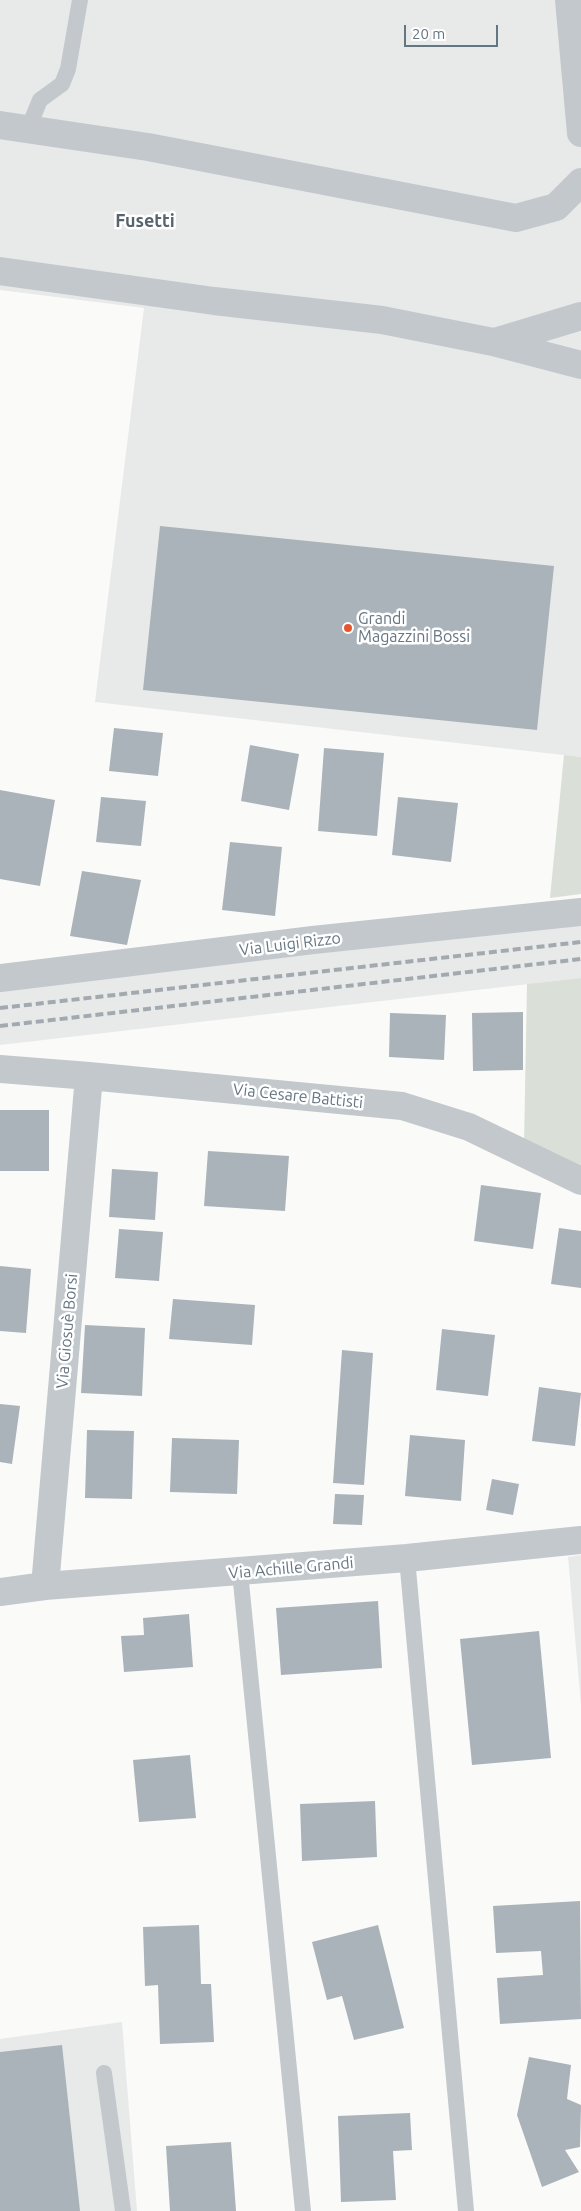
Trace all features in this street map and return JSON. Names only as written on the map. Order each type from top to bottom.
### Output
[{"type":"street","points":[[569,0],[581,133]]},
{"type":"street","points":[[0,125],[148,147],[516,218],[556,206],[581,182]]},
{"type":"street","points":[[0,271],[214,301],[382,320],[493,342],[581,365]]},
{"type":"street","points":[[493,342],[581,316]]},
{"type":"street","name":"Via Luigi Rizzo","points":[[0,978],[313,940],[581,912]]},
{"type":"street","name":"Via Cesare Battisti","points":[[0,1069],[402,1106],[469,1128],[581,1181]]},
{"type":"street","name":"Via Giosuè Borsi","points":[[45,1586],[89,1076]]},
{"type":"street","name":"Via Achille Grandi","points":[[0,1592],[45,1586],[407,1558],[581,1540]]},
{"type":"lane","points":[[28,129],[40,100],[62,84],[68,69],[80,0]]},
{"type":"lane","points":[[407,1558],[466,2211]]},
{"type":"lane","points":[[240,1572],[303,2211]]},
{"type":"lane","points":[[104,2073],[123,2211]]},
{"type":"shaded area","points":[[0,0],[581,0],[581,757],[95,702],[144,308],[0,290]]},
{"type":"shaded area","points":[[564,755],[581,757],[581,894],[550,898]]},
{"type":"shaded area","points":[[581,922],[581,978],[0,1045],[0,990]]},
{"type":"shaded area","points":[[581,978],[581,1170],[524,1146],[527,984]]},
{"type":"shaded area","points":[[581,1555],[581,1705],[568,1557]]},
{"type":"shaded area","points":[[122,2022],[137,2211],[0,2211],[0,2039]]},
{"type":"building","name":"Grandi Magazzini Bossi","points":[[160,526],[554,566],[537,730],[143,690]]},
{"type":"building","points":[[114,728],[163,733],[158,776],[109,771]]},
{"type":"building","points":[[250,745],[299,754],[289,810],[241,801]]},
{"type":"building","points":[[324,748],[384,753],[377,836],[318,831]]},
{"type":"building","points":[[0,790],[55,800],[40,886],[0,879]]},
{"type":"building","points":[[101,797],[146,801],[141,846],[96,842]]},
{"type":"building","points":[[398,797],[458,803],[451,862],[392,855]]},
{"type":"building","points":[[230,842],[282,847],[275,916],[222,910]]},
{"type":"building","points":[[82,871],[141,880],[127,945],[70,936]]},
{"type":"building","points":[[523,1012],[523,1070],[473,1071],[472,1013]]},
{"type":"building","points":[[390,1013],[446,1015],[444,1060],[389,1057]]},
{"type":"building","points":[[0,1110],[49,1110],[49,1171],[0,1171]]},
{"type":"building","points":[[208,1151],[289,1156],[285,1211],[204,1206]]},
{"type":"building","points":[[112,1169],[158,1172],[155,1220],[109,1217]]},
{"type":"building","points":[[481,1185],[541,1193],[533,1249],[474,1241]]},
{"type":"building","points":[[559,1228],[581,1231],[581,1288],[551,1284]]},
{"type":"building","points":[[119,1229],[163,1232],[159,1281],[115,1278]]},
{"type":"building","points":[[0,1266],[31,1269],[26,1333],[0,1331]]},
{"type":"building","points":[[173,1299],[255,1305],[252,1345],[169,1339]]},
{"type":"building","points":[[85,1325],[145,1328],[142,1396],[81,1393]]},
{"type":"building","points":[[442,1329],[495,1335],[488,1396],[436,1390]]},
{"type":"building","points":[[342,1350],[373,1353],[364,1485],[333,1483]]},
{"type":"building","points":[[539,1387],[581,1393],[575,1446],[532,1441]]},
{"type":"building","points":[[0,1404],[20,1406],[12,1464],[0,1462]]},
{"type":"building","points":[[87,1430],[134,1431],[132,1499],[85,1498]]},
{"type":"building","points":[[410,1435],[465,1440],[461,1501],[405,1496]]},
{"type":"building","points":[[172,1438],[239,1440],[237,1494],[170,1492]]},
{"type":"building","points":[[492,1479],[519,1484],[513,1515],[486,1510]]},
{"type":"building","points":[[335,1494],[364,1495],[362,1525],[333,1524]]},
{"type":"building","points":[[378,1601],[382,1668],[281,1675],[276,1608]]},
{"type":"building","points":[[189,1614],[193,1667],[124,1672],[121,1636],[144,1635],[143,1618]]},
{"type":"building","points":[[539,1631],[551,1758],[472,1765],[460,1639]]},
{"type":"building","points":[[190,1755],[196,1818],[139,1822],[133,1760]]},
{"type":"building","points":[[375,1801],[377,1857],[302,1861],[300,1804]]},
{"type":"building","points":[[580,1901],[581,2019],[500,2024],[497,1978],[543,1975],[541,1951],[496,1953],[493,1906]]},
{"type":"building","points":[[199,1925],[201,1984],[211,1984],[214,2042],[160,2044],[158,1985],[145,1986],[143,1927]]},
{"type":"building","points":[[378,1925],[404,2028],[354,2040],[342,1996],[327,2000],[312,1942]]},
{"type":"building","points":[[62,2045],[80,2211],[0,2211],[0,2052]]},
{"type":"building","points":[[529,2057],[571,2065],[567,2099],[581,2105],[580,2147],[565,2150],[579,2172],[542,2187],[517,2115]]},
{"type":"building","points":[[410,2113],[412,2150],[393,2151],[396,2200],[341,2202],[338,2116]]},
{"type":"building","points":[[231,2142],[236,2211],[170,2211],[166,2146]]},
{"type":"railway","points":[[0,1008],[581,942]]},
{"type":"railway","points":[[0,1026],[581,959]]},
{"type":"place","name":"Grandi Magazzini Bossi","points":[[348,628]]},
{"type":"district","name":"Fusetti","points":[[145,221]]}]
